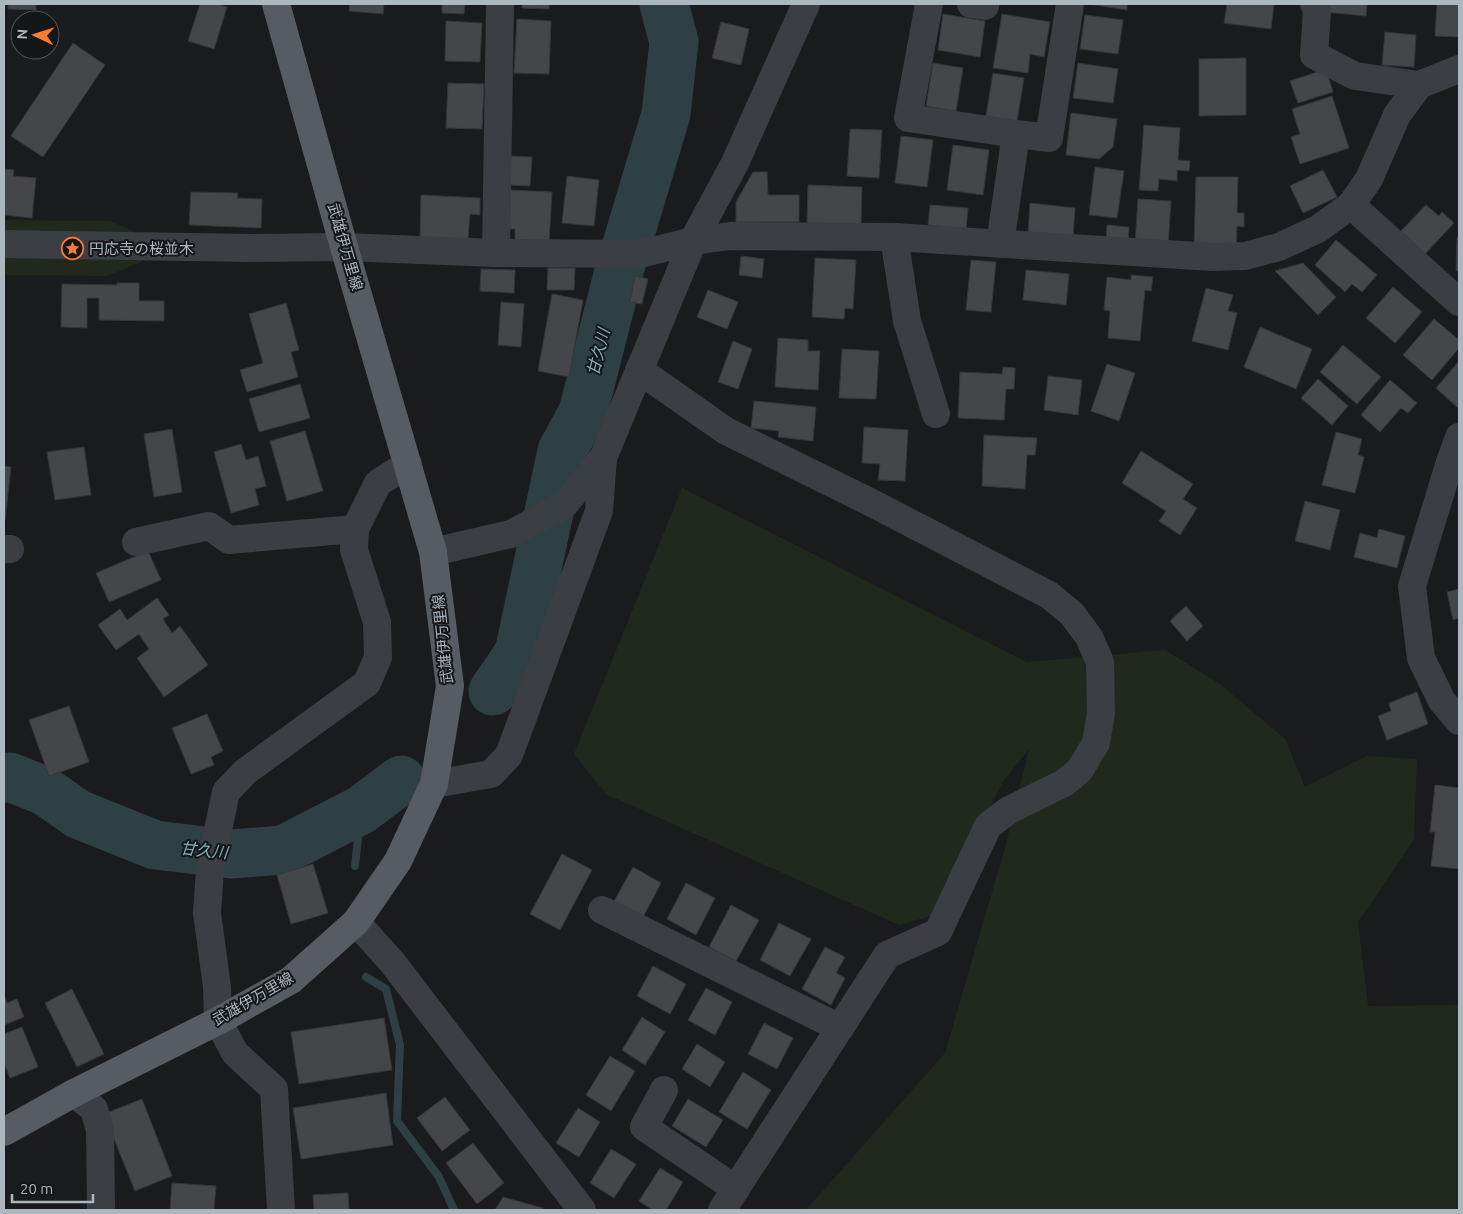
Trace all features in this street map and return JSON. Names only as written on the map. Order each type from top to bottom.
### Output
[{"type":"main road","name":"武雄伊万里線","points":[[4,1132],[74,1093],[218,1021],[291,980],[356,922],[398,861],[434,784],[450,686],[433,552],[344,247],[276,4]]},
{"type":"street","points":[[496,253],[500,4]]},
{"type":"street","points":[[433,552],[511,534],[564,505],[603,458],[694,241],[735,163],[806,4]]},
{"type":"street","points":[[930,4],[908,118],[1049,138],[1070,4]]},
{"type":"street","points":[[1314,4],[1317,11],[1314,55],[1355,76],[1420,85],[1459,69]]},
{"type":"street","points":[[4,244],[279,248],[344,247],[496,253],[640,254],[694,241],[730,236],[894,238],[1213,257],[1245,256],[1280,248],[1318,229],[1351,205],[1368,179],[1397,115],[1420,85]]},
{"type":"street","points":[[1000,244],[1016,134]]},
{"type":"street","points":[[1351,205],[1459,302]]},
{"type":"street","points":[[894,238],[907,321],[936,414]]},
{"type":"street","points":[[639,370],[726,431],[870,502],[1049,595],[1072,614],[1089,637],[1100,662],[1101,713],[1096,743],[1079,771],[1064,783],[1009,810],[988,826],[938,932],[887,956],[729,1200],[644,1127],[664,1090]]},
{"type":"street","points":[[1459,437],[1448,466],[1412,586],[1421,658],[1442,701],[1459,721]]},
{"type":"street","points":[[434,784],[491,774],[510,755],[599,511],[603,458]]},
{"type":"street","points":[[281,1210],[274,1089],[235,1054],[218,1021],[217,987],[208,913],[210,870],[226,792],[245,772],[366,684],[378,657],[377,622],[354,550],[355,529],[378,483],[408,464]]},
{"type":"street","points":[[136,542],[208,526],[229,540],[355,529]]},
{"type":"street","points":[[602,910],[840,1028]]},
{"type":"street","points":[[356,922],[392,962],[582,1210]]},
{"type":"street","points":[[74,1093],[94,1109],[100,1130],[101,1210]]},
{"type":"green space","name":"円応寺の桜並木","points":[[4,220],[110,221],[142,235],[141,262],[107,276],[4,275]]},
{"type":"green space","points":[[682,488],[1027,662],[1165,650],[1220,684],[1285,739],[1305,787],[1367,756],[1417,759],[1414,840],[1358,922],[1368,1006],[1459,1005],[1459,1210],[806,1210],[945,1053],[1005,848],[1029,749],[1004,780],[934,915],[899,925],[606,794],[574,754]]},
{"type":"building","points":[[8,4],[36,4],[36,10],[8,9]]},
{"type":"building","points":[[200,4],[216,4],[227,7],[214,49],[188,41]]},
{"type":"building","points":[[350,4],[384,4],[383,14],[349,11]]},
{"type":"building","points":[[442,4],[465,4],[464,14],[442,13]]},
{"type":"building","points":[[522,4],[549,4],[549,9],[522,8]]},
{"type":"building","points":[[1089,4],[1127,4],[1127,10]]},
{"type":"building","points":[[1227,4],[1274,4],[1271,29],[1224,23]]},
{"type":"building","points":[[1325,4],[1367,4],[1366,16],[1324,12]]},
{"type":"building","points":[[1437,4],[1459,4],[1459,37],[1435,36]]},
{"type":"building","points":[[943,14],[985,21],[980,57],[938,50]]},
{"type":"building","points":[[1002,14],[1050,22],[1044,57],[1030,54],[1028,73],[993,68]]},
{"type":"building","points":[[1085,15],[1123,20],[1118,54],[1080,49]]},
{"type":"building","points":[[517,19],[551,21],[549,74],[514,73]]},
{"type":"building","points":[[446,21],[482,23],[480,62],[445,61]]},
{"type":"building","points":[[721,22],[749,29],[741,65],[712,58]]},
{"type":"building","points":[[1385,32],[1416,35],[1414,67],[1382,65]]},
{"type":"building","points":[[73,43],[105,65],[43,157],[11,136]]},
{"type":"building","points":[[1246,58],[1246,115],[1199,116],[1199,59]]},
{"type":"building","points":[[933,63],[963,68],[956,111],[926,106]]},
{"type":"building","points":[[1078,63],[1118,69],[1113,103],[1073,98]]},
{"type":"building","points":[[1326,69],[1333,92],[1298,103],[1290,81]]},
{"type":"building","points":[[993,73],[1024,78],[1017,121],[986,116]]},
{"type":"building","points":[[448,83],[484,84],[482,129],[446,128]]},
{"type":"building","points":[[1332,96],[1349,148],[1300,164],[1291,137],[1300,134],[1292,109]]},
{"type":"building","points":[[1071,113],[1117,119],[1113,147],[1099,159],[1066,155]]},
{"type":"building","points":[[1144,125],[1180,128],[1178,160],[1190,161],[1189,171],[1177,170],[1177,181],[1159,179],[1158,191],[1139,190]]},
{"type":"building","points":[[850,129],[882,130],[879,178],[847,176]]},
{"type":"building","points":[[901,136],[933,140],[927,187],[895,183]]},
{"type":"building","points":[[953,145],[989,150],[983,195],[947,190]]},
{"type":"building","points":[[511,156],[532,157],[530,186],[509,185]]},
{"type":"building","points":[[1095,167],[1124,171],[1117,218],[1089,215]]},
{"type":"building","points":[[4,169],[14,170],[13,176],[36,178],[32,218],[4,215]]},
{"type":"building","points":[[1323,170],[1337,197],[1303,213],[1290,186]]},
{"type":"building","points":[[753,172],[767,172],[768,195],[799,195],[799,222],[736,222],[736,202]]},
{"type":"building","points":[[567,176],[599,180],[594,226],[562,223]]},
{"type":"building","points":[[1196,177],[1238,177],[1237,213],[1244,213],[1244,227],[1237,226],[1236,246],[1194,245]]},
{"type":"building","points":[[808,185],[862,187],[861,227],[807,225]]},
{"type":"building","points":[[510,190],[552,192],[549,242],[515,240],[515,229],[509,229]]},
{"type":"building","points":[[191,192],[238,193],[237,198],[262,199],[261,228],[189,225]]},
{"type":"building","points":[[421,195],[480,198],[480,215],[470,214],[468,239],[420,237]]},
{"type":"building","points":[[1138,199],[1171,201],[1168,245],[1135,243]]},
{"type":"building","points":[[1030,203],[1075,208],[1073,238],[1028,234]]},
{"type":"building","points":[[930,205],[968,208],[966,229],[928,225]]},
{"type":"building","points":[[1426,205],[1439,216],[1442,212],[1454,223],[1425,254],[1401,231]]},
{"type":"building","points":[[1107,225],[1129,227],[1128,244],[1106,243]]},
{"type":"building","points":[[1457,237],[1459,237],[1459,271],[1456,271]]},
{"type":"building","points":[[1336,240],[1377,275],[1362,292],[1352,284],[1345,292],[1315,265]]},
{"type":"building","points":[[741,256],[764,259],[762,278],[739,275]]},
{"type":"building","points":[[815,258],[856,260],[853,309],[845,308],[844,319],[812,317]]},
{"type":"building","points":[[971,260],[996,262],[991,312],[966,310]]},
{"type":"building","points":[[1303,263],[1336,297],[1318,315],[1275,271]]},
{"type":"building","points":[[548,268],[575,268],[574,290],[547,290]]},
{"type":"building","points":[[481,269],[515,270],[514,293],[480,291]]},
{"type":"building","points":[[1026,270],[1069,274],[1066,305],[1023,300]]},
{"type":"building","points":[[1131,275],[1153,277],[1151,291],[1145,290],[1140,341],[1108,338],[1110,311],[1104,310],[1107,277],[1131,280]]},
{"type":"building","points":[[635,276],[648,279],[642,304],[630,302]]},
{"type":"building","points":[[117,283],[139,283],[139,301],[164,301],[164,321],[99,320],[99,298],[87,298],[87,328],[61,327],[62,284],[117,285]]},
{"type":"building","points":[[1393,287],[1422,312],[1395,343],[1366,318]]},
{"type":"building","points":[[1206,288],[1233,295],[1228,311],[1237,313],[1228,350],[1192,341]]},
{"type":"building","points":[[708,290],[738,302],[727,329],[697,317]]},
{"type":"building","points":[[552,294],[583,300],[569,377],[538,371]]},
{"type":"building","points":[[501,302],[524,304],[521,347],[498,345]]},
{"type":"building","points":[[286,303],[299,350],[291,352],[298,377],[247,392],[240,370],[263,363],[249,314]]},
{"type":"building","points":[[1434,319],[1459,340],[1459,348],[1432,380],[1403,355]]},
{"type":"building","points":[[1260,327],[1312,349],[1296,389],[1244,367]]},
{"type":"building","points":[[778,338],[808,340],[808,351],[820,351],[818,390],[775,387]]},
{"type":"building","points":[[733,341],[752,349],[738,389],[718,382]]},
{"type":"building","points":[[1343,345],[1381,377],[1357,404],[1320,372]]},
{"type":"building","points":[[842,349],[879,351],[876,399],[839,398]]},
{"type":"building","points":[[1459,361],[1459,409],[1436,388]]},
{"type":"building","points":[[1107,364],[1135,373],[1119,421],[1091,411]]},
{"type":"building","points":[[1003,367],[1015,368],[1014,389],[1006,389],[1004,420],[958,418],[960,372],[1002,374]]},
{"type":"building","points":[[1048,376],[1082,380],[1078,415],[1044,410]]},
{"type":"building","points":[[1318,379],[1348,406],[1332,425],[1301,398]]},
{"type":"building","points":[[1390,380],[1417,403],[1408,413],[1401,408],[1380,432],[1361,415]]},
{"type":"building","points":[[300,384],[310,418],[259,432],[249,399]]},
{"type":"building","points":[[754,401],[816,407],[813,441],[778,437],[779,431],[751,428]]},
{"type":"building","points":[[864,427],[908,430],[905,481],[878,480],[880,464],[862,463]]},
{"type":"building","points":[[172,429],[182,492],[154,497],[144,434]]},
{"type":"building","points":[[305,431],[323,491],[287,501],[270,441]]},
{"type":"building","points":[[1336,432],[1362,439],[1358,455],[1364,457],[1355,493],[1322,485]]},
{"type":"building","points":[[984,435],[1037,438],[1035,455],[1027,455],[1025,489],[982,486]]},
{"type":"building","points":[[241,444],[246,460],[258,456],[266,486],[255,489],[259,505],[231,513],[214,452]]},
{"type":"building","points":[[84,447],[91,495],[55,500],[47,452]]},
{"type":"building","points":[[1141,451],[1193,484],[1183,499],[1197,508],[1180,535],[1159,521],[1166,511],[1122,483]]},
{"type":"building","points":[[4,466],[11,467],[5,521],[4,521]]},
{"type":"building","points":[[1305,501],[1340,510],[1330,550],[1295,541]]},
{"type":"building","points":[[1379,529],[1405,536],[1397,568],[1354,557],[1360,533],[1377,538]]},
{"type":"building","points":[[148,551],[161,580],[109,602],[96,573]]},
{"type":"building","points":[[1459,589],[1459,618],[1453,620],[1447,592]]},
{"type":"building","points":[[157,598],[169,615],[163,619],[172,633],[180,626],[208,665],[164,697],[137,658],[149,649],[139,634],[116,650],[98,625],[120,609],[127,620]]},
{"type":"building","points":[[1186,606],[1203,626],[1187,641],[1170,621]]},
{"type":"building","points":[[1417,692],[1428,724],[1387,740],[1378,716],[1391,711],[1389,703]]},
{"type":"building","points":[[69,706],[89,762],[49,776],[29,720]]},
{"type":"building","points":[[207,714],[223,751],[211,757],[214,765],[191,774],[172,728]]},
{"type":"building","points":[[1435,785],[1459,788],[1459,869],[1431,866],[1435,832],[1430,832]]},
{"type":"building","points":[[562,854],[592,870],[560,930],[530,914]]},
{"type":"building","points":[[313,864],[328,913],[291,924],[277,875]]},
{"type":"building","points":[[633,867],[661,883],[642,919],[613,903]]},
{"type":"building","points":[[686,883],[715,898],[696,935],[667,919]]},
{"type":"building","points":[[731,905],[759,920],[736,961],[709,947]]},
{"type":"building","points":[[779,923],[811,939],[790,976],[760,960]]},
{"type":"building","points":[[825,947],[845,957],[836,973],[845,978],[831,1005],[802,989]]},
{"type":"building","points":[[653,966],[686,984],[670,1014],[637,996]]},
{"type":"building","points":[[706,988],[732,1002],[715,1035],[688,1020]]},
{"type":"building","points":[[72,989],[104,1054],[77,1067],[45,1003]]},
{"type":"building","points":[[4,995],[7,1003],[17,999],[24,1017],[4,1025]]},
{"type":"building","points":[[642,1017],[665,1032],[645,1065],[622,1050]]},
{"type":"building","points":[[384,1018],[392,1070],[299,1084],[291,1032]]},
{"type":"building","points":[[764,1023],[793,1038],[777,1069],[748,1054]]},
{"type":"building","points":[[22,1027],[38,1067],[10,1078],[4,1063],[4,1034]]},
{"type":"building","points":[[697,1044],[725,1062],[710,1087],[682,1069]]},
{"type":"building","points":[[610,1056],[635,1071],[611,1111],[586,1095]]},
{"type":"building","points":[[743,1072],[771,1090],[747,1129],[719,1112]]},
{"type":"building","points":[[386,1093],[393,1145],[301,1159],[293,1108]]},
{"type":"building","points":[[445,1097],[470,1130],[442,1151],[417,1118]]},
{"type":"building","points":[[142,1099],[172,1176],[135,1191],[104,1114]]},
{"type":"building","points":[[688,1099],[723,1120],[706,1147],[672,1126]]},
{"type":"building","points":[[578,1108],[600,1122],[579,1157],[556,1143]]},
{"type":"building","points":[[473,1143],[504,1183],[477,1204],[446,1163]]},
{"type":"building","points":[[611,1149],[636,1164],[614,1198],[590,1183]]},
{"type":"building","points":[[660,1168],[683,1182],[666,1210],[653,1210],[639,1201]]},
{"type":"building","points":[[172,1183],[216,1186],[214,1210],[170,1210]]},
{"type":"building","points":[[348,1193],[349,1210],[314,1210],[313,1195]]},
{"type":"building","points":[[503,1197],[543,1208],[543,1210],[495,1210]]},
{"type":"waterway","name":"甘久川","points":[[493,691],[519,653],[562,451],[583,412],[619,271],[666,114],[674,42],[664,4]]},
{"type":"waterway","name":"甘久川","points":[[4,778],[10,777],[45,791],[78,814],[155,845],[231,854],[283,850],[361,810],[401,780]]},
{"type":"waterway","points":[[355,866],[361,810]]},
{"type":"waterway","points":[[366,977],[386,989],[400,1045],[397,1121],[439,1177],[454,1210]]},
{"type":"place","name":"円応寺の桜並木","points":[[73,249]]}]
